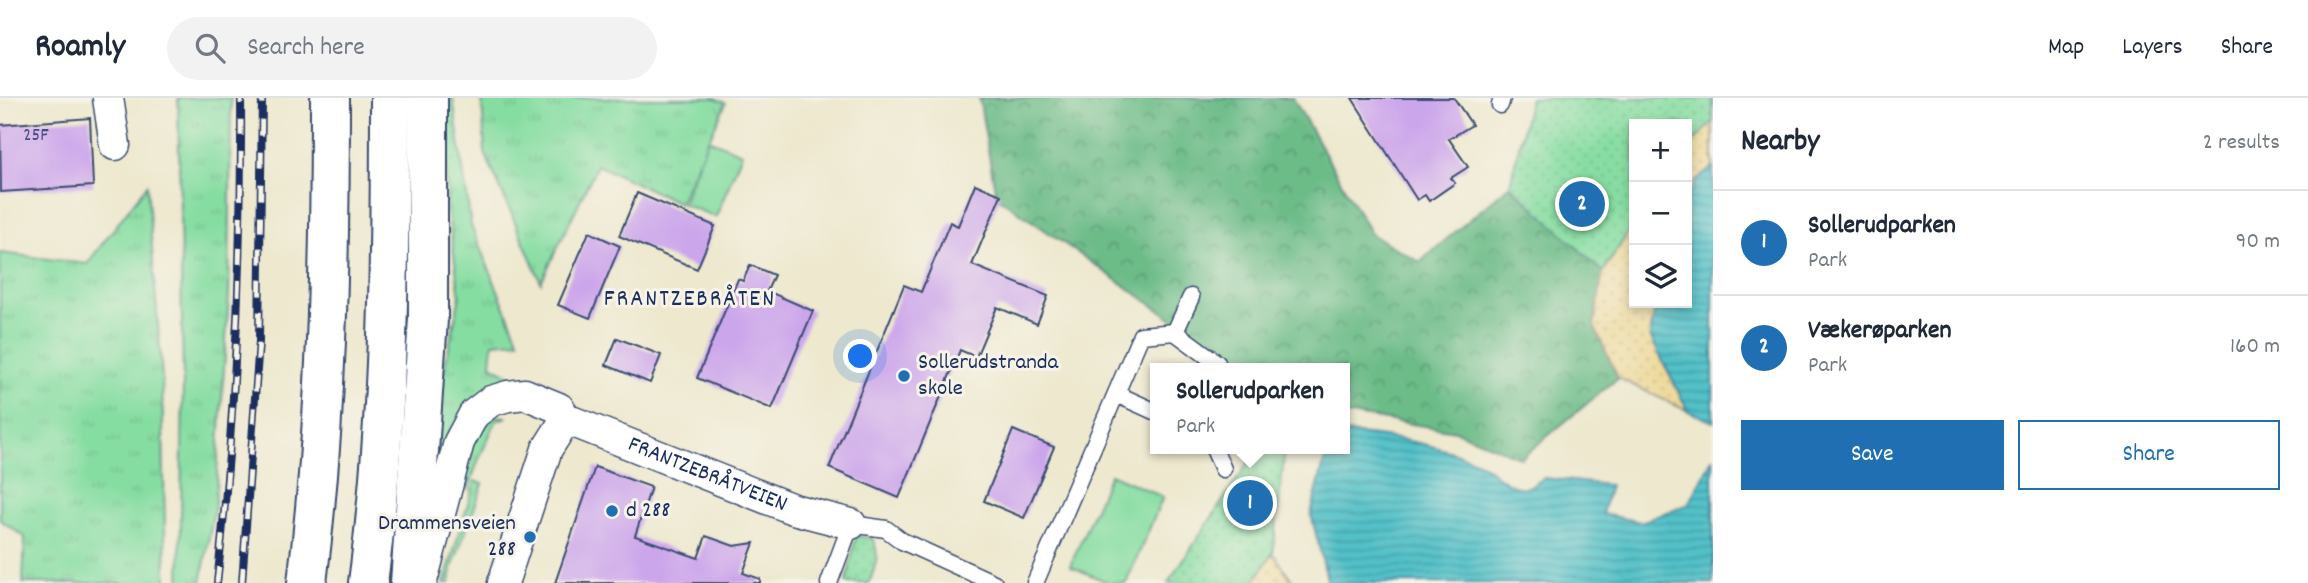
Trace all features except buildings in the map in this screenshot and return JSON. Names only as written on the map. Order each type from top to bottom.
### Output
[{"type":"highway","points":[[307,583],[326,352],[330,244],[330,98]]},
{"type":"highway","points":[[368,583],[386,350],[390,237],[390,98]]},
{"type":"highway","points":[[410,583],[428,318],[428,98]]},
{"type":"street","points":[[108,98],[115,145]]},
{"type":"street","name":"FRANTZEBRÅTVEIEN","points":[[422,583],[458,442],[474,414],[491,401],[508,396],[525,394],[559,408],[566,419],[793,509],[850,524]]},
{"type":"street","points":[[503,583],[547,449],[566,419]]},
{"type":"lane","points":[[1175,332],[1191,297]]},
{"type":"lane","points":[[1035,583],[1141,335],[1175,332],[1217,363]]},
{"type":"lane","points":[[1115,394],[1150,409]]},
{"type":"lane","points":[[1216,454],[1223,469]]},
{"type":"lane","points":[[829,583],[850,524],[886,529],[902,541],[994,583]]},
{"type":"green space","points":[[178,98],[231,98],[229,293],[215,505],[201,583],[180,583],[183,383]]},
{"type":"green space","points":[[445,98],[453,98],[471,226],[519,341],[493,343],[491,365],[511,376],[450,430],[423,548],[435,412],[460,296],[447,208]]},
{"type":"green space","points":[[482,98],[715,98],[726,103],[679,203],[597,165],[541,282],[485,153]]},
{"type":"green space","points":[[979,98],[1293,98],[1371,234],[1420,262],[1510,185],[1603,272],[1594,326],[1618,378],[1521,458],[1456,431],[1350,416],[1350,363],[1235,363],[996,196]]},
{"type":"green space","points":[[1530,98],[1713,98],[1713,122],[1692,143],[1692,119],[1629,119],[1629,231],[1603,272],[1510,185]]},
{"type":"green space","points":[[708,139],[742,153],[716,217],[682,204]]},
{"type":"green space","points":[[147,185],[162,376],[166,583],[23,583],[25,537],[0,520],[0,253],[87,264]]},
{"type":"green space","points":[[493,416],[507,417],[496,421],[468,490],[463,482],[474,436]]},
{"type":"green space","points":[[1254,454],[1284,454],[1273,553],[1253,583],[1168,583]]},
{"type":"green space","points":[[1110,474],[1163,497],[1126,583],[1109,583],[1070,566]]},
{"type":"green space","points":[[475,481],[483,484],[452,568],[450,583],[444,583]]},
{"type":"green space","points":[[856,536],[872,538],[875,544],[876,560],[869,583],[846,583]]},
{"type":"sand","points":[[1713,122],[1713,167],[1695,182],[1692,189],[1692,182],[1692,143]]},
{"type":"sand","points":[[1629,231],[1629,308],[1655,308],[1650,336],[1688,411],[1618,378],[1594,326],[1603,272]]},
{"type":"sand","points":[[1273,553],[1294,583],[1253,583]]},
{"type":"water","points":[[1713,167],[1713,422],[1688,411],[1650,336],[1655,308],[1692,308],[1692,189],[1695,182]]},
{"type":"water","points":[[1350,433],[1378,436],[1446,450],[1478,462],[1509,484],[1519,487],[1530,486],[1544,478],[1610,485],[1602,514],[1641,522],[1689,504],[1713,457],[1713,583],[1328,583],[1311,514],[1326,454],[1350,454]]},
{"type":"railway","points":[[217,583],[236,341],[241,98]]},
{"type":"railway","points":[[242,583],[259,341],[262,98]]},
{"type":"place","name":"Vækerøparken","points":[[1582,204]]},
{"type":"place","name":"Sollerudstranda skole","points":[[904,376]]},
{"type":"place","name":"Sollerudparken","points":[[1250,503]]},
{"type":"place","name":"d 288","points":[[612,511]]},
{"type":"place","name":"Drammensveien 288","points":[[530,537]]},
{"type":"district","name":"FRANTZEBRÅTEN","points":[[690,300]]}]
